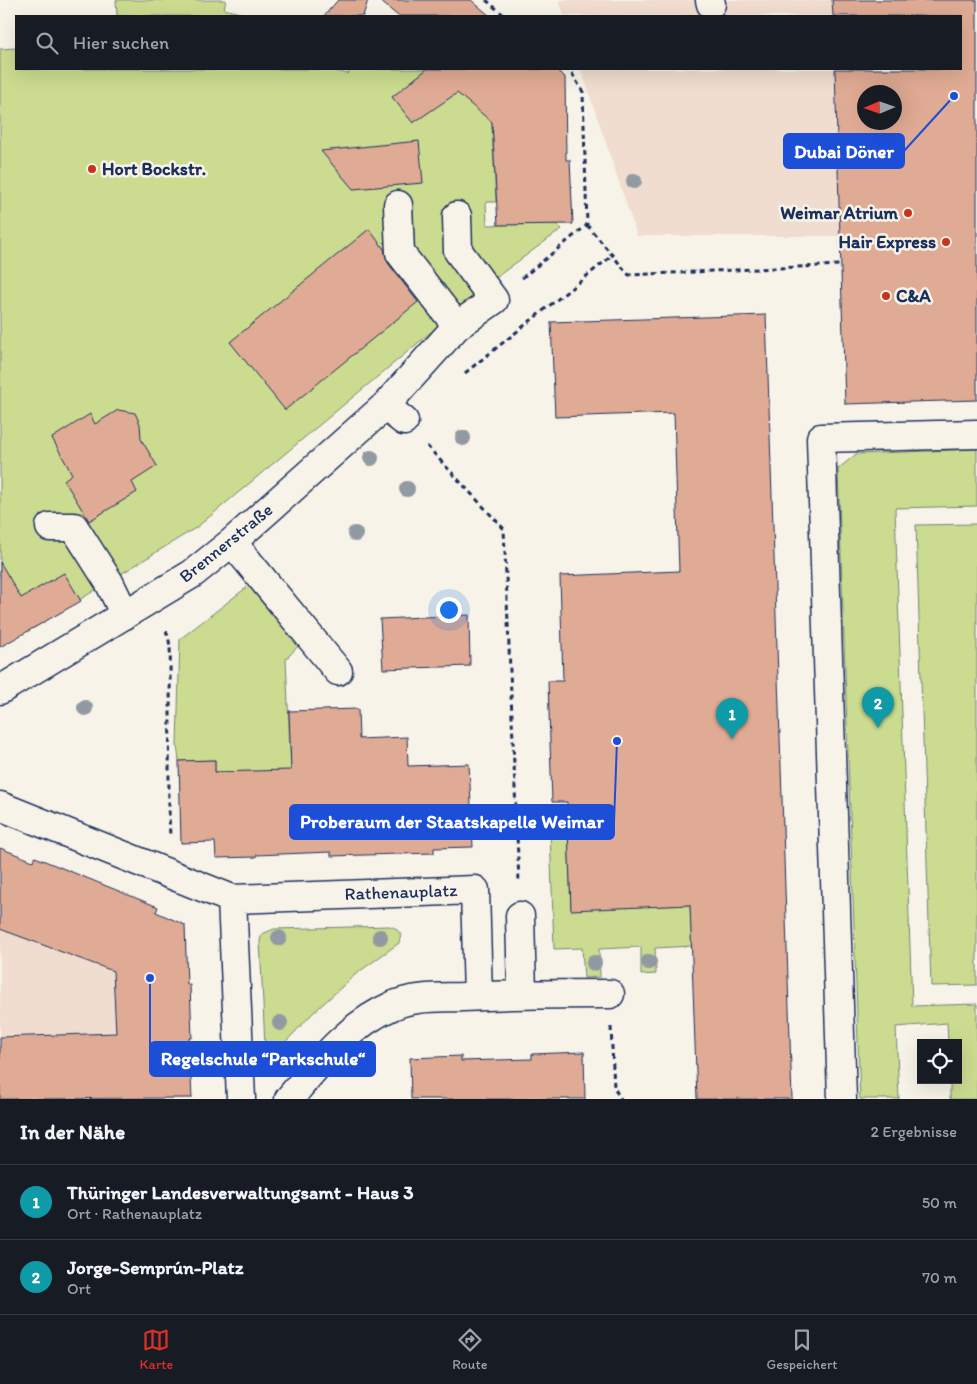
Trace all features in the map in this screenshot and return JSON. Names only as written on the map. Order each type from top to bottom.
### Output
[{"type":"street","points":[[398,206],[400,253],[457,326]]},
{"type":"street","points":[[457,216],[458,252],[494,300]]},
{"type":"street","name":"Brennerstraße","points":[[0,690],[192,574],[395,414],[457,326],[494,300]]},
{"type":"street","points":[[842,1099],[821,438],[977,434]]},
{"type":"street","points":[[50,528],[74,527],[109,582],[125,615]]},
{"type":"street","points":[[232,542],[338,671]]},
{"type":"street","name":"Rathenauplatz","points":[[0,806],[232,898],[475,890],[478,996]]},
{"type":"street","points":[[232,898],[241,1099]]},
{"type":"street","points":[[520,916],[522,994]]},
{"type":"street","points":[[289,1099],[330,1050],[349,1032],[393,1005],[419,998],[522,994],[610,994]]},
{"type":"path","points":[[486,0],[504,15]]},
{"type":"path","points":[[568,70],[571,72],[583,92],[588,225],[629,275],[841,265]]},
{"type":"path","points":[[494,300],[588,225]]},
{"type":"path","points":[[458,378],[612,254]]},
{"type":"path","points":[[395,414],[504,529],[520,916]]},
{"type":"path","points":[[150,599],[168,635],[170,652],[171,715],[168,811],[171,874]]},
{"type":"path","points":[[610,994],[614,1088],[621,1099]]},
{"type":"shaded area","name":"Weimar Atrium","points":[[559,0],[977,0],[977,400],[845,404],[840,236],[637,236],[581,70],[962,70],[962,15],[564,15]]},
{"type":"shaded area","points":[[0,848],[158,907],[156,912],[185,925],[187,985],[190,985],[192,1038],[189,1038],[192,1099],[0,1099]]},
{"type":"green space","points":[[116,0],[226,0],[224,9],[248,15],[117,15]]},
{"type":"green space","points":[[15,48],[15,70],[332,70],[348,74],[350,70],[426,70],[392,97],[457,93],[491,109],[496,202],[486,202],[487,225],[557,224],[562,229],[502,273],[197,527],[34,628],[0,577],[0,49]]},
{"type":"green space","points":[[977,449],[977,506],[895,508],[912,1006],[977,1004],[977,1099],[950,1099],[950,1084],[962,1084],[962,1039],[948,1039],[947,1023],[896,1027],[899,1099],[860,1099],[838,469],[856,454]]},
{"type":"green space","points":[[977,524],[977,985],[931,986],[916,525]]},
{"type":"green space","points":[[251,584],[302,642],[286,659],[291,771],[215,772],[215,760],[179,761],[177,745],[180,639]]},
{"type":"green space","points":[[550,831],[568,831],[571,909],[690,905],[692,946],[655,948],[656,974],[641,975],[641,947],[599,949],[600,977],[584,978],[582,948],[554,949]]},
{"type":"green space","points":[[389,926],[396,929],[401,935],[399,943],[356,974],[313,1013],[277,1051],[271,1051],[265,1046],[260,941],[262,934],[274,929]]},
{"type":"building","points":[[338,0],[368,0],[363,15],[325,15]]},
{"type":"building","points":[[379,0],[471,0],[489,15],[397,15]]},
{"type":"building","name":"Weimar Atrium","points":[[832,0],[977,0],[977,400],[845,404],[835,70],[962,70],[962,15],[833,15]]},
{"type":"building","points":[[426,70],[556,70],[565,77],[566,160],[570,160],[573,224],[498,225],[492,122],[457,93],[413,123],[392,97]]},
{"type":"building","points":[[419,141],[423,183],[353,189],[321,151]]},
{"type":"building","points":[[369,229],[384,249],[388,263],[418,302],[285,410],[230,342]]},
{"type":"building","points":[[766,315],[792,1099],[697,1099],[690,905],[571,910],[567,802],[552,802],[548,681],[563,681],[560,576],[679,571],[674,413],[555,417],[551,322]]},
{"type":"building","points":[[118,410],[135,413],[140,424],[141,439],[157,466],[132,482],[137,492],[89,521],[64,480],[72,474],[52,438],[90,414],[95,424]]},
{"type":"building","points":[[0,562],[21,598],[64,573],[81,601],[0,647]]},
{"type":"building","points":[[469,615],[470,666],[383,669],[380,619]]},
{"type":"building","points":[[358,709],[359,739],[407,737],[408,766],[469,764],[473,847],[434,848],[434,853],[331,856],[331,852],[216,858],[215,842],[181,843],[179,761],[215,760],[215,772],[291,770],[289,711]]},
{"type":"building","points":[[0,848],[33,861],[35,857],[158,907],[156,912],[185,925],[187,985],[190,985],[192,1038],[189,1038],[192,1098],[0,1099],[0,1037],[116,1033],[113,971],[0,929]]},
{"type":"building","points":[[584,1052],[585,1099],[411,1099],[410,1058],[461,1056],[461,1061],[532,1059],[532,1054]]},
{"type":"place","name":"Dubai Döner","points":[[954,96]]},
{"type":"place","name":"Hort Bockstr.","points":[[92,169]]},
{"type":"place","name":"Weimar Atrium","points":[[908,213]]},
{"type":"place","name":"Hair Express","points":[[946,242]]},
{"type":"place","name":"C&A","points":[[886,296]]},
{"type":"place","name":"Jorge-Semprún-Platz","points":[[878,728]]},
{"type":"place","name":"Thüringer Landesverwaltungsamt - Haus 3","points":[[732,739]]},
{"type":"place","name":"Proberaum der Staatskapelle Weimar","points":[[617,741]]},
{"type":"place","name":"Regelschule “Parkschule“","points":[[150,978]]}]
